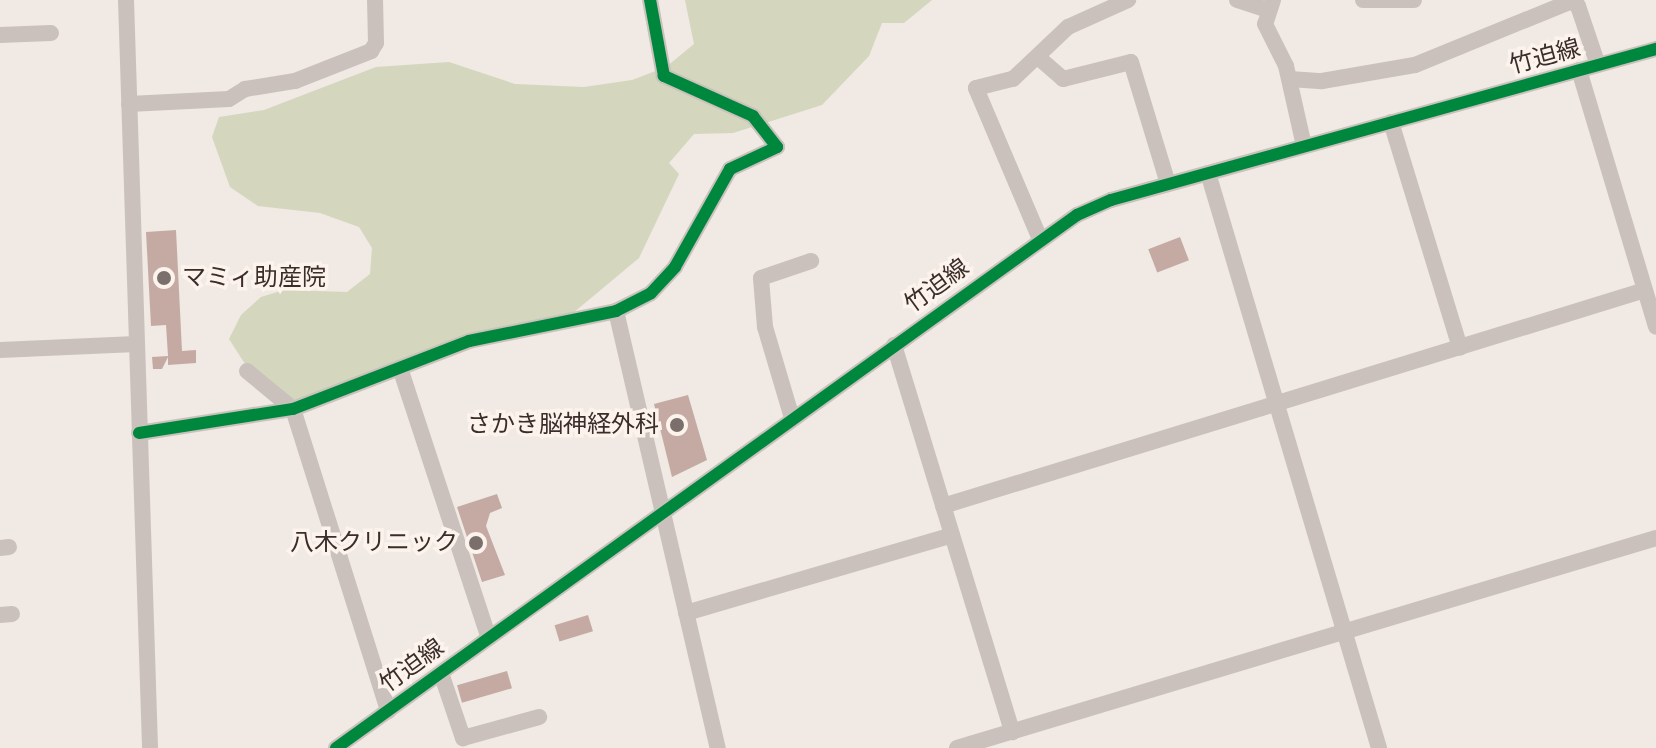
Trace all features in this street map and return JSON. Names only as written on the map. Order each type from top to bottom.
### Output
[{"type":"street","points":[[126,0],[150,748]]},
{"type":"street","points":[[129,104],[229,99],[245,89],[295,81],[371,51],[376,43],[375,0]]},
{"type":"street","points":[[139,433],[293,409],[401,371],[469,341],[616,311],[651,293],[675,267],[730,169],[777,147],[753,116],[664,76],[650,0]]},
{"type":"street","points":[[1040,239],[976,88],[1013,79],[1039,58],[1068,27],[1128,0]]},
{"type":"street","points":[[1237,0],[1269,4],[1265,24],[1290,79],[1304,146]]},
{"type":"street","points":[[1363,0],[1414,0]]},
{"type":"street","points":[[1290,79],[1337,79],[1415,65],[1572,1],[1598,65]]},
{"type":"street","points":[[0,35],[51,33]]},
{"type":"street","name":"竹迫線","points":[[338,748],[1040,239],[1111,200],[1656,49]]},
{"type":"street","points":[[1039,58],[1063,79],[1131,62],[1168,184]]},
{"type":"street","points":[[1579,70],[1649,292],[1656,327]]},
{"type":"street","points":[[1391,122],[1460,348]]},
{"type":"street","points":[[1208,173],[1379,748]]},
{"type":"street","points":[[792,418],[765,327],[761,278],[811,261]]},
{"type":"street","points":[[943,506],[1649,292]]},
{"type":"street","points":[[616,311],[718,748]]},
{"type":"street","points":[[0,350],[136,344]]},
{"type":"street","points":[[894,345],[1012,732]]},
{"type":"street","points":[[247,371],[293,409],[388,711]]},
{"type":"street","points":[[401,371],[489,638]]},
{"type":"street","points":[[686,613],[952,535]]},
{"type":"street","points":[[957,748],[1656,538]]},
{"type":"street","points":[[441,673],[463,738],[539,717]]},
{"type":"green space","points":[[685,0],[932,0],[904,23],[882,23],[869,56],[822,105],[733,133],[694,134],[669,163],[679,174],[639,258],[567,318],[298,403],[247,367],[229,339],[241,315],[261,297],[284,290],[347,292],[370,274],[372,248],[359,227],[320,213],[258,206],[230,187],[212,137],[219,117],[264,110],[376,67],[449,62],[515,84],[584,87],[632,80],[666,67],[694,44]]},
{"type":"building","name":"マミィ助産院","points":[[176,230],[182,351],[196,350],[196,363],[168,365],[168,357],[162,369],[153,369],[152,357],[168,356],[166,325],[151,326],[146,232]]},
{"type":"building","points":[[1180,237],[1189,260],[1157,273],[1148,249]]},
{"type":"building","name":"さかき脳神経外科","points":[[688,395],[707,460],[672,477],[654,404]]},
{"type":"building","name":"八木クリニック","points":[[497,494],[502,508],[490,513],[486,526],[505,575],[482,582],[457,507]]},
{"type":"building","points":[[588,615],[593,631],[559,641],[555,625]]},
{"type":"building","points":[[507,671],[512,688],[462,703],[457,685]]},
{"type":"cycle path","points":[[139,433],[293,409],[469,341],[616,311],[651,293],[675,267],[730,169],[777,147],[753,116],[664,76],[650,0]]},
{"type":"cycle path","points":[[336,748],[1077,215],[1111,200],[1656,49]]},
{"type":"place","name":"マミィ助産院","points":[[164,278]]},
{"type":"place","name":"さかき脳神経外科","points":[[677,425]]},
{"type":"place","name":"八木クリニック","points":[[476,543]]}]
